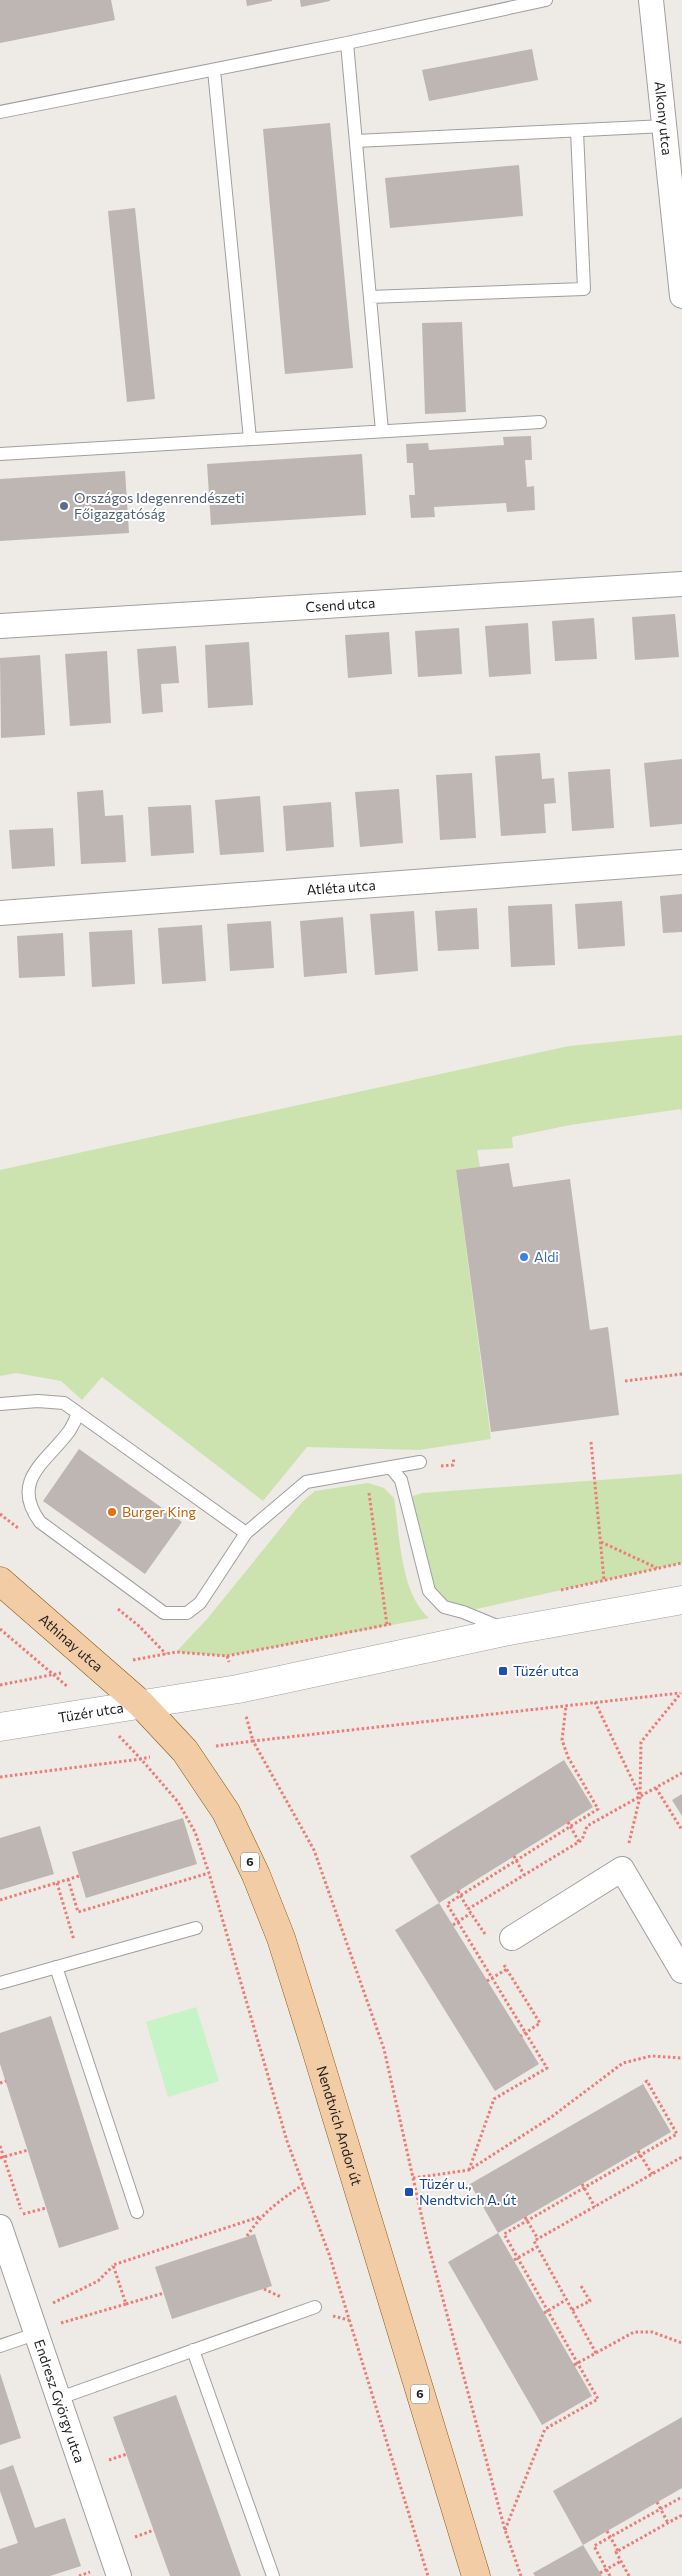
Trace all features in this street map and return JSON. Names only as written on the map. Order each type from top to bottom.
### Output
[{"type":"main road","name":"Athinay utca","points":[[0,1581],[141,1704]]},
{"type":"main road","name":"Nendtvich Andor út","points":[[141,1704],[185,1751],[226,1812],[256,1875],[281,1938],[476,2576]]},
{"type":"street","name":"Alkony utca","points":[[652,0],[673,125],[682,295]]},
{"type":"street","name":"Csend utca","points":[[0,626],[682,584]]},
{"type":"street","name":"Atléta utca","points":[[0,913],[682,862]]},
{"type":"street","name":"Tüzér utca","points":[[0,1726],[238,1689],[509,1631],[682,1600]]},
{"type":"street","points":[[512,1938],[622,1869],[682,1971]]},
{"type":"street","name":"Endresz György utca","points":[[0,2227],[57,2399],[119,2576]]},
{"type":"lane","points":[[0,112],[347,43],[546,0]]},
{"type":"lane","points":[[347,43],[382,431]]},
{"type":"lane","points":[[214,70],[250,439]]},
{"type":"lane","points":[[356,141],[673,125]]},
{"type":"lane","points":[[370,297],[584,289],[577,131]]},
{"type":"lane","points":[[0,454],[540,422]]},
{"type":"lane","points":[[0,1404],[38,1401],[64,1403],[246,1533]]},
{"type":"lane","points":[[78,1413],[70,1430],[35,1469],[29,1491],[31,1509],[40,1522],[164,1614],[186,1614],[200,1603],[246,1533],[306,1482],[392,1469],[420,1462]]},
{"type":"lane","points":[[392,1469],[400,1480],[429,1591],[444,1607],[463,1612],[509,1631]]},
{"type":"lane","points":[[0,1983],[196,1928]]},
{"type":"lane","points":[[56,1967],[137,2212]]},
{"type":"lane","points":[[57,2399],[315,2307]]},
{"type":"lane","points":[[0,2346],[35,2334]]},
{"type":"lane","points":[[193,2350],[273,2576]]},
{"type":"path","points":[[625,1381],[682,1374]]},
{"type":"path","points":[[591,1442],[604,1580]]},
{"type":"path","points":[[366,1473],[387,1625]]},
{"type":"path","points":[[601,1542],[657,1568]]},
{"type":"path","points":[[0,1629],[96,1711]]},
{"type":"path","points":[[0,1685],[53,1674]]},
{"type":"path","points":[[521,2576],[505,2530],[427,2240],[384,2049],[314,1850],[253,1741],[681,1693]]},
{"type":"path","points":[[622,1869],[640,1797],[641,1742],[681,1693]]},
{"type":"path","points":[[595,1702],[640,1797]]},
{"type":"path","points":[[566,1706],[562,1740],[568,1757]]},
{"type":"path","points":[[0,1777],[141,1759],[178,1802],[195,1832],[210,1873],[285,2131],[329,2254],[428,2576]]},
{"type":"path","points":[[468,1909],[579,1842],[587,1826],[682,1773]]},
{"type":"path","points":[[656,1788],[682,1830]]},
{"type":"path","points":[[568,1822],[579,1842]]},
{"type":"path","points":[[514,1856],[524,1875]]},
{"type":"path","points":[[68,1880],[78,1912],[210,1873]]},
{"type":"path","points":[[0,1900],[79,1876]]},
{"type":"path","points":[[57,1883],[80,1961]]},
{"type":"path","points":[[458,1891],[486,1937]]},
{"type":"path","points":[[453,1925],[471,1913]]},
{"type":"path","points":[[502,1961],[540,2023],[521,2036]]},
{"type":"path","points":[[487,1981],[507,1969]]},
{"type":"path","points":[[413,2178],[469,2170],[550,2118],[623,2063],[651,2056],[682,2058]]},
{"type":"path","points":[[0,2083],[6,2081]]},
{"type":"path","points":[[505,2530],[545,2429],[598,2399],[546,2312],[504,2234],[526,2219],[639,2153],[677,2134],[647,2081],[643,2084]]},
{"type":"path","points":[[0,2158],[28,2150]]},
{"type":"path","points":[[639,2153],[652,2174]]},
{"type":"path","points":[[596,2353],[534,2241],[682,2157]]},
{"type":"path","points":[[247,2236],[259,2218],[276,2202],[303,2185]]},
{"type":"path","points":[[583,2186],[594,2207]]},
{"type":"path","points":[[23,2214],[46,2208]]},
{"type":"path","points":[[52,2303],[98,2281],[113,2265],[259,2218]]},
{"type":"path","points":[[526,2219],[538,2239]]},
{"type":"path","points":[[516,2259],[537,2247]]},
{"type":"path","points":[[113,2265],[126,2304]]},
{"type":"path","points":[[572,2310],[590,2301],[581,2286]]},
{"type":"path","points":[[60,2324],[164,2293]]},
{"type":"path","points":[[546,2312],[566,2300]]},
{"type":"path","points":[[576,2364],[634,2332],[652,2332],[682,2344]]},
{"type":"path","points":[[107,2461],[127,2454]]},
{"type":"path","points":[[610,2576],[594,2546],[682,2497]]},
{"type":"path","points":[[657,2502],[668,2523]]},
{"type":"path","points":[[618,2551],[682,2515]]},
{"type":"path","points":[[133,2537],[154,2530]]},
{"type":"path","points":[[607,2531],[629,2576]]},
{"type":"path","points":[[600,2573],[621,2561]]},
{"type":"path","points":[[79,2576],[93,2571]]},
{"type":"green space","points":[[682,1035],[682,1118],[681,1109],[570,1125],[512,1137],[513,1148],[477,1150],[480,1167],[456,1170],[491,1439],[419,1450],[307,1447],[263,1501],[102,1377],[82,1400],[61,1381],[16,1373],[0,1376],[0,1170],[569,1046]]},
{"type":"green space","points":[[682,1474],[682,1563],[463,1612],[429,1591],[412,1508],[413,1496],[422,1493]]},
{"type":"green space","points":[[368,1483],[384,1488],[394,1498],[400,1546],[407,1579],[419,1607],[429,1618],[227,1656],[176,1652],[207,1619],[302,1502],[315,1491]]},
{"type":"green space","points":[[196,2007],[219,2081],[168,2097],[146,2022]]},
{"type":"building","points":[[0,0],[111,0],[115,20],[0,43]]},
{"type":"building","points":[[246,0],[272,0],[272,1],[247,6]]},
{"type":"building","points":[[300,0],[330,0],[330,1],[301,7]]},
{"type":"building","points":[[532,49],[538,80],[429,101],[422,70]]},
{"type":"building","points":[[330,123],[353,368],[285,374],[263,129]]},
{"type":"building","points":[[519,165],[523,216],[390,228],[385,178]]},
{"type":"building","points":[[135,208],[155,399],[127,402],[108,211]]},
{"type":"building","points":[[462,322],[466,412],[425,414],[422,323]]},
{"type":"building","points":[[531,436],[532,460],[525,460],[527,487],[534,486],[535,510],[507,512],[506,503],[434,507],[435,517],[411,518],[409,495],[415,495],[413,463],[407,463],[406,444],[428,443],[429,450],[504,445],[503,437]]},
{"type":"building","points":[[362,454],[366,515],[211,525],[207,464]]},
{"type":"building","name":"Országos Idegenrendészeti Főigazgatóság","points":[[125,471],[129,533],[0,541],[0,479]]},
{"type":"building","points":[[675,614],[679,657],[635,660],[632,617]]},
{"type":"building","points":[[594,618],[597,659],[555,661],[552,621]]},
{"type":"building","points":[[528,623],[531,674],[489,677],[485,626]]},
{"type":"building","points":[[459,628],[462,674],[418,677],[415,631]]},
{"type":"building","points":[[389,632],[392,674],[348,678],[345,635]]},
{"type":"building","points":[[249,642],[253,705],[208,708],[205,645]]},
{"type":"building","points":[[176,646],[179,683],[161,684],[163,712],[142,714],[137,649]]},
{"type":"building","points":[[107,651],[111,723],[70,726],[65,654]]},
{"type":"building","points":[[40,655],[45,735],[1,738],[0,658]]},
{"type":"building","points":[[540,753],[542,779],[554,778],[556,803],[544,804],[546,833],[501,836],[495,756]]},
{"type":"building","points":[[682,759],[682,824],[650,827],[644,763]]},
{"type":"building","points":[[610,769],[614,828],[572,831],[568,772]]},
{"type":"building","points":[[472,773],[476,838],[440,840],[436,775]]},
{"type":"building","points":[[399,789],[403,843],[360,847],[355,792]]},
{"type":"building","points":[[103,790],[105,816],[123,815],[126,862],[81,864],[77,792]]},
{"type":"building","points":[[260,796],[264,852],[220,855],[215,800]]},
{"type":"building","points":[[331,802],[334,847],[286,851],[283,806]]},
{"type":"building","points":[[191,805],[194,853],[151,856],[148,807]]},
{"type":"building","points":[[53,828],[55,866],[12,869],[9,830]]},
{"type":"building","points":[[682,894],[682,932],[663,933],[660,896]]},
{"type":"building","points":[[622,901],[625,946],[578,949],[575,904]]},
{"type":"building","points":[[552,904],[555,965],[511,967],[508,906]]},
{"type":"building","points":[[477,908],[479,949],[438,951],[435,911]]},
{"type":"building","points":[[414,911],[418,971],[375,975],[370,914]]},
{"type":"building","points":[[343,917],[347,973],[304,977],[300,921]]},
{"type":"building","points":[[271,921],[274,968],[230,971],[227,924]]},
{"type":"building","points":[[202,925],[206,981],[162,984],[158,928]]},
{"type":"building","points":[[132,930],[135,984],[92,987],[89,932]]},
{"type":"building","points":[[63,933],[65,976],[19,978],[17,936]]},
{"type":"building","name":"Aldi","points":[[509,1163],[513,1187],[570,1179],[590,1330],[608,1327],[619,1415],[491,1432],[456,1170]]},
{"type":"building","name":"Burger King","points":[[79,1449],[182,1522],[145,1574],[43,1501]]},
{"type":"building","points":[[564,1760],[593,1807],[439,1903],[410,1856]]},
{"type":"building","points":[[682,1794],[682,1816],[672,1800]]},
{"type":"building","points":[[183,1818],[197,1864],[86,1898],[72,1852]]},
{"type":"building","points":[[40,1826],[54,1874],[0,1890],[0,1838]]},
{"type":"building","points":[[439,1903],[539,2064],[495,2091],[395,1930]]},
{"type":"building","points":[[51,2016],[119,2229],[59,2248],[0,2064],[0,2033]]},
{"type":"building","points":[[643,2084],[671,2132],[498,2233],[470,2184]]},
{"type":"building","points":[[498,2233],[592,2396],[542,2425],[448,2262]]},
{"type":"building","points":[[255,2234],[272,2286],[172,2319],[155,2267]]},
{"type":"building","points":[[0,2373],[21,2438],[0,2445]]},
{"type":"building","points":[[176,2395],[241,2576],[170,2576],[113,2417]]},
{"type":"building","points":[[682,2417],[682,2488],[583,2545],[553,2491]]},
{"type":"building","points":[[13,2465],[35,2528],[65,2518],[81,2566],[50,2576],[0,2576],[0,2549],[18,2543],[0,2491],[0,2470]]},
{"type":"building","points":[[583,2545],[602,2576],[535,2576],[533,2573]]},
{"type":"place","name":"Országos Idegenrendészeti Főigazgatóság","points":[[64,506]]},
{"type":"place","name":"Aldi","points":[[524,1257]]},
{"type":"place","name":"Burger King","points":[[112,1512]]},
{"type":"place","name":"Tüzér utca","points":[[503,1671]]},
{"type":"place","name":"Tüzér u., Nendtvich A. út","points":[[409,2192]]}]
